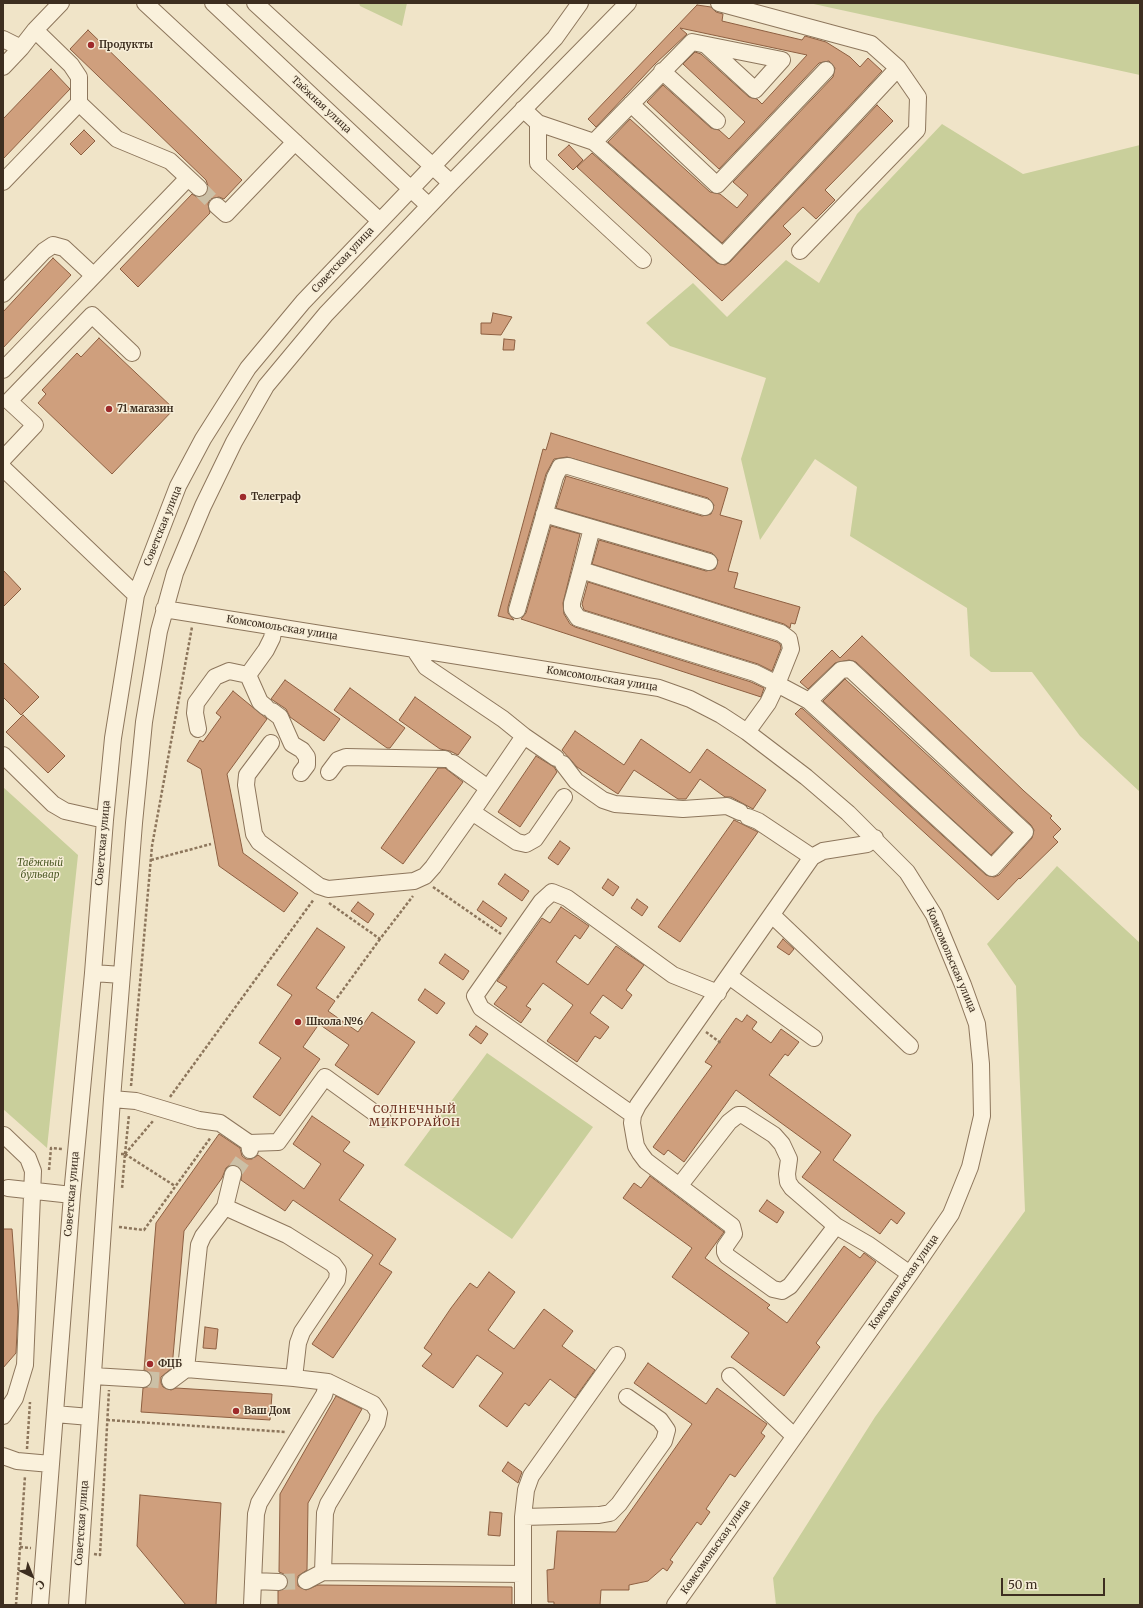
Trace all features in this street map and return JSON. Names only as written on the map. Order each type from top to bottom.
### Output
[{"type":"street","points":[[3,68],[35,30],[61,3]]},
{"type":"street","points":[[145,3],[380,221]]},
{"type":"street","name":"Таёжная улица","points":[[213,3],[429,206]]},
{"type":"street","points":[[255,3],[451,183]]},
{"type":"street","name":"Советская улица","points":[[40,1605],[72,1195],[93,973],[105,820],[113,738],[136,595],[178,486],[226,401],[248,368],[303,302],[410,188],[555,38],[580,3]]},
{"type":"street","name":"Советская улица","points":[[77,1605],[112,1099],[144,722],[164,609],[175,573],[203,506],[234,442],[266,386],[326,314],[451,183],[628,3]]},
{"type":"street","points":[[719,3],[871,44],[898,68],[918,97],[917,130],[800,251]]},
{"type":"street","points":[[3,182],[79,103],[79,77],[72,65],[35,30]]},
{"type":"street","points":[[3,39],[21,48]]},
{"type":"street","points":[[594,142],[692,42],[706,45]]},
{"type":"street","points":[[523,109],[538,123],[594,142],[723,256],[898,68]]},
{"type":"street","points":[[631,104],[717,185],[826,70]]},
{"type":"street","points":[[662,72],[717,121]]},
{"type":"street","points":[[3,370],[93,275],[193,183],[170,161],[117,139],[79,103]]},
{"type":"street","points":[[538,123],[538,163],[643,260]]},
{"type":"street","points":[[217,206],[226,214],[295,142]]},
{"type":"street","points":[[3,294],[44,251],[53,245],[64,248],[93,275]]},
{"type":"street","points":[[3,459],[34,425],[9,401],[92,315],[132,353]]},
{"type":"street","points":[[517,610],[555,477],[560,467],[568,466],[705,507]]},
{"type":"street","points":[[3,468],[136,595]]},
{"type":"street","points":[[544,514],[710,562]]},
{"type":"street","points":[[592,528],[572,603],[572,609],[578,618],[755,673],[809,702],[992,868],[1025,832],[850,670],[841,670],[809,702]]},
{"type":"street","points":[[580,570],[781,633],[789,640],[791,649],[777,684],[768,703],[747,732]]},
{"type":"street","name":"Комсомольская улица","points":[[164,609],[274,628],[659,688],[690,699],[721,715],[747,732],[806,778],[875,838],[907,872],[934,915],[963,984],[977,1024],[981,1064],[982,1116],[970,1166],[951,1214],[675,1605]]},
{"type":"street","points":[[248,675],[266,650],[272,638],[274,628]]},
{"type":"street","points":[[414,649],[426,667],[503,719],[524,736],[560,761],[576,782],[603,800],[615,804],[683,809],[727,806],[758,821],[812,857]]},
{"type":"street","points":[[198,729],[194,713],[196,703],[215,677],[229,671],[248,675]]},
{"type":"street","points":[[248,675],[258,698],[280,717],[292,744],[302,750],[308,758],[307,765],[301,773]]},
{"type":"street","points":[[271,743],[248,775],[246,785],[254,834],[259,842],[318,886],[328,889],[414,881],[425,876],[472,812],[524,736]]},
{"type":"street","points":[[3,755],[53,804],[65,811],[105,820]]},
{"type":"street","points":[[329,772],[338,760],[346,757],[449,761],[488,788]]},
{"type":"street","points":[[472,812],[517,842],[526,844],[535,839],[564,797]]},
{"type":"street","points":[[836,1226],[790,1286],[786,1290],[777,1291],[727,1256],[724,1252],[725,1247],[734,1234],[734,1229],[680,1185],[646,1161],[640,1153],[634,1135],[633,1115],[638,1105],[812,857],[823,851],[867,844],[875,838]]},
{"type":"street","points":[[633,1115],[481,1008],[475,996],[512,942],[540,902],[552,892],[567,898],[673,974],[718,993]]},
{"type":"street","points":[[772,915],[910,1046]]},
{"type":"street","points":[[93,973],[122,975]]},
{"type":"street","points":[[729,976],[814,1038]]},
{"type":"street","points":[[112,1099],[130,1100],[199,1120],[220,1123],[249,1147],[278,1142],[325,1077],[383,1118]]},
{"type":"street","points":[[680,1185],[729,1122],[738,1115],[743,1116],[774,1134],[782,1144],[789,1159],[787,1174],[788,1182],[792,1188],[836,1226],[869,1245],[910,1274]]},
{"type":"street","points":[[3,1416],[15,1398],[25,1365],[32,1191],[32,1171],[28,1158],[4,1135]]},
{"type":"street","points":[[186,1369],[200,1245],[203,1236],[225,1207],[233,1174]]},
{"type":"street","points":[[8,1188],[72,1195]]},
{"type":"street","points":[[225,1207],[286,1234],[333,1264],[338,1271],[337,1280],[302,1332],[298,1343],[294,1378]]},
{"type":"street","points":[[523,1605],[522,1517],[526,1490],[531,1476],[617,1355]]},
{"type":"street","points":[[170,1381],[186,1369],[294,1378],[328,1382],[373,1404],[379,1412],[377,1423],[328,1504],[325,1513],[323,1572]]},
{"type":"street","points":[[93,1376],[143,1379]]},
{"type":"street","points":[[730,1376],[794,1436]]},
{"type":"street","points":[[252,1605],[256,1514],[259,1503],[324,1395],[328,1382]]},
{"type":"street","points":[[522,1517],[599,1515],[610,1513],[619,1504],[664,1441],[667,1430],[660,1420],[627,1397]]},
{"type":"street","points":[[55,1414],[90,1417]]},
{"type":"street","points":[[3,1456],[17,1461],[51,1464]]},
{"type":"street","points":[[306,1581],[323,1572],[523,1574]]},
{"type":"street","points":[[253,1581],[279,1582]]},
{"type":"path","points":[[125,1154],[151,860],[194,614]]},
{"type":"path","points":[[151,860],[211,844]]},
{"type":"path","points":[[430,885],[512,942]]},
{"type":"path","points":[[337,998],[415,893]]},
{"type":"path","points":[[125,1154],[162,1109],[317,895]]},
{"type":"path","points":[[324,900],[380,939]]},
{"type":"path","points":[[700,1029],[720,1043]]},
{"type":"path","points":[[119,1228],[144,1230],[220,1123]]},
{"type":"path","points":[[125,1154],[175,1186]]},
{"type":"path","points":[[107,1420],[301,1433]]},
{"type":"green space","points":[[359,3],[407,3],[402,26],[360,6]]},
{"type":"green space","points":[[809,3],[1140,3],[1140,75]]},
{"type":"green space","points":[[942,124],[1023,174],[1140,145],[1140,792],[1080,736],[1032,672],[991,672],[970,656],[967,608],[850,536],[857,487],[815,459],[760,540],[741,459],[766,378],[670,346],[646,323],[693,283],[727,317],[786,260],[819,283],[857,214]]},
{"type":"green space","name":"Таёжный бульвар","points":[[3,787],[78,855],[47,1148],[3,1109]]},
{"type":"green space","points":[[1057,866],[1140,943],[1140,1605],[776,1605],[773,1578],[875,1417],[1025,1211],[1016,986],[987,944]]},
{"type":"green space","points":[[487,1053],[593,1127],[512,1239],[404,1165]]},
{"type":"building","points":[[697,5],[711,7],[716,12],[723,14],[722,21],[802,40],[805,36],[826,42],[850,57],[860,67],[868,58],[882,71],[722,243],[608,142],[630,119],[710,192],[720,194],[737,208],[748,195],[733,182],[833,77],[835,68],[829,61],[819,63],[719,169],[647,102],[663,85],[711,128],[719,130],[729,139],[745,122],[683,64],[695,52],[701,54],[749,97],[757,99],[762,104],[807,55],[680,28],[687,34],[655,64],[596,127],[588,119]]},
{"type":"building","points":[[88,30],[242,180],[224,199],[219,197],[210,199],[208,204],[210,213],[138,287],[120,269],[192,194],[197,197],[206,195],[208,186],[206,180],[70,49]]},
{"type":"building","points":[[51,69],[70,89],[3,159],[3,119]]},
{"type":"building","points":[[877,105],[893,121],[825,190],[835,200],[816,219],[803,207],[783,226],[791,234],[722,301],[577,167],[592,153],[717,263],[725,265],[730,262]]},
{"type":"building","points":[[84,130],[95,141],[81,155],[70,144]]},
{"type":"building","points":[[569,145],[583,160],[573,170],[558,155]]},
{"type":"building","points":[[53,258],[71,275],[3,348],[3,312]]},
{"type":"building","points":[[493,313],[512,317],[501,335],[481,334],[481,323],[491,323]]},
{"type":"building","points":[[99,338],[174,409],[112,474],[38,403],[46,394],[42,390],[77,353],[81,357]]},
{"type":"building","points":[[504,339],[515,340],[514,350],[503,350]]},
{"type":"building","points":[[551,433],[728,488],[720,515],[742,521],[728,571],[738,573],[734,588],[800,607],[795,624],[791,623],[790,628],[784,624],[592,564],[599,540],[706,571],[715,569],[718,560],[712,553],[556,508],[566,476],[702,516],[711,514],[714,505],[708,498],[567,457],[554,459],[546,474],[508,607],[508,613],[514,620],[498,616],[543,449],[546,450]]},
{"type":"building","points":[[551,526],[580,534],[563,603],[564,614],[570,624],[575,627],[751,682],[764,688],[761,697],[521,619],[526,613]]},
{"type":"building","points":[[3,570],[21,589],[3,607]]},
{"type":"building","points":[[588,582],[777,642],[780,644],[781,648],[772,671],[758,664],[584,610],[582,604]]},
{"type":"building","points":[[862,636],[1052,816],[1050,818],[1061,829],[1053,837],[1058,842],[1020,879],[1019,878],[998,900],[795,714],[801,708],[803,709],[986,875],[994,877],[999,875],[1032,838],[1034,830],[1031,825],[856,662],[849,660],[835,663],[808,689],[800,682],[832,650],[840,658]]},
{"type":"building","points":[[3,662],[39,697],[21,715],[3,697]]},
{"type":"building","points":[[845,679],[1012,833],[991,855],[823,701]]},
{"type":"building","points":[[285,680],[340,719],[324,741],[290,717],[286,709],[271,699]]},
{"type":"building","points":[[350,688],[405,728],[390,748],[387,748],[334,710]]},
{"type":"building","points":[[233,691],[267,719],[227,774],[243,853],[298,893],[284,912],[219,866],[201,769],[187,761],[200,740],[203,742],[221,717],[216,713]]},
{"type":"building","points":[[415,697],[471,737],[458,755],[450,751],[440,749],[399,720]]},
{"type":"building","points":[[23,715],[65,756],[48,773],[6,732]]},
{"type":"building","points":[[575,731],[624,765],[641,739],[690,773],[707,749],[766,790],[753,809],[731,797],[725,797],[700,779],[686,799],[678,799],[634,770],[618,794],[577,767],[562,750]]},
{"type":"building","points":[[536,756],[554,767],[557,772],[520,827],[498,812]]},
{"type":"building","points":[[438,768],[445,768],[463,782],[403,864],[381,848]]},
{"type":"building","points":[[734,820],[758,832],[680,942],[658,927]]},
{"type":"building","points":[[560,841],[570,848],[558,865],[548,858]]},
{"type":"building","points":[[505,874],[529,891],[522,901],[498,884]]},
{"type":"building","points":[[608,879],[619,887],[613,896],[602,888]]},
{"type":"building","points":[[637,899],[648,907],[642,916],[631,908]]},
{"type":"building","points":[[483,901],[507,918],[501,927],[477,910]]},
{"type":"building","points":[[358,902],[374,914],[368,923],[351,911]]},
{"type":"building","points":[[561,907],[589,926],[580,939],[575,935],[556,962],[588,985],[616,946],[644,965],[626,990],[632,995],[622,1009],[603,995],[590,1013],[609,1027],[600,1039],[595,1036],[577,1062],[547,1041],[573,1005],[543,983],[526,1006],[531,1009],[521,1023],[494,1004],[507,987],[497,981],[542,918],[550,923]]},
{"type":"building","points":[[317,928],[345,947],[316,988],[335,1001],[328,1011],[358,1032],[372,1012],[415,1042],[378,1095],[335,1065],[349,1045],[319,1024],[303,1047],[320,1059],[280,1116],[253,1097],[281,1058],[259,1043],[292,995],[277,985]]},
{"type":"building","points":[[783,939],[794,949],[789,955],[777,947]]},
{"type":"building","points":[[445,954],[469,971],[463,980],[439,963]]},
{"type":"building","points":[[425,989],[445,1003],[437,1014],[418,1000]]},
{"type":"building","points":[[747,1015],[757,1022],[752,1029],[771,1043],[781,1029],[799,1042],[788,1056],[785,1054],[769,1075],[851,1135],[833,1160],[905,1213],[897,1224],[891,1219],[880,1234],[802,1177],[821,1152],[736,1090],[684,1162],[668,1150],[664,1155],[653,1147],[712,1066],[705,1062],[736,1018],[742,1022]]},
{"type":"building","points":[[476,1026],[488,1034],[481,1044],[469,1035]]},
{"type":"building","points":[[312,1116],[350,1142],[343,1151],[364,1165],[339,1200],[396,1239],[379,1264],[392,1272],[333,1358],[312,1344],[373,1255],[293,1200],[285,1211],[241,1180],[242,1172],[239,1167],[230,1165],[226,1168],[222,1178],[184,1231],[172,1368],[161,1377],[161,1383],[163,1387],[171,1390],[176,1388],[272,1394],[270,1420],[141,1412],[143,1388],[148,1387],[152,1380],[151,1374],[144,1370],[156,1223],[219,1134],[240,1148],[242,1156],[246,1159],[252,1159],[258,1155],[304,1189],[321,1164],[293,1144]]},
{"type":"building","points":[[650,1176],[724,1232],[705,1258],[770,1305],[767,1308],[787,1323],[844,1246],[860,1258],[864,1253],[876,1262],[816,1343],[820,1347],[784,1396],[731,1357],[749,1333],[672,1277],[692,1248],[623,1198],[634,1183],[641,1188]]},
{"type":"building","points":[[767,1200],[784,1212],[777,1223],[759,1211]]},
{"type":"building","points":[[3,1229],[12,1229],[18,1312],[16,1353],[3,1368]]},
{"type":"building","points":[[489,1272],[515,1292],[488,1330],[514,1349],[544,1309],[573,1331],[562,1346],[595,1370],[575,1398],[550,1379],[529,1406],[525,1403],[507,1427],[479,1406],[503,1373],[477,1355],[453,1388],[422,1366],[432,1354],[424,1348],[451,1308],[470,1283],[477,1288]]},
{"type":"building","points":[[205,1327],[218,1329],[216,1349],[203,1348]]},
{"type":"building","points":[[648,1363],[706,1404],[717,1388],[767,1424],[761,1433],[765,1436],[735,1477],[730,1474],[706,1509],[710,1512],[701,1525],[697,1522],[670,1560],[673,1562],[667,1571],[663,1568],[648,1581],[629,1585],[629,1590],[601,1590],[600,1605],[554,1605],[554,1602],[548,1602],[547,1570],[554,1569],[557,1531],[616,1532],[692,1424],[634,1383]]},
{"type":"building","points":[[336,1396],[362,1409],[308,1503],[307,1570],[298,1576],[298,1586],[306,1590],[318,1585],[512,1587],[512,1605],[278,1605],[278,1591],[287,1587],[288,1582],[284,1574],[279,1572],[280,1494]]},
{"type":"building","points":[[508,1462],[522,1472],[518,1483],[502,1471]]},
{"type":"building","points":[[140,1495],[221,1503],[216,1605],[186,1605],[137,1546]]},
{"type":"building","points":[[490,1512],[502,1513],[500,1536],[488,1535]]},
{"type":"tunnel","points":[[199,188],[217,206]]},
{"type":"tunnel","points":[[233,1174],[250,1150]]},
{"type":"tunnel","points":[[143,1379],[170,1381]]},
{"type":"tunnel","points":[[279,1582],[306,1581]]},
{"type":"place","name":"Продукты","points":[[91,45]]},
{"type":"place","name":"71 магазин","points":[[109,409]]},
{"type":"place","name":"Телеграф","points":[[243,497]]},
{"type":"place","name":"Школа №6","points":[[298,1022]]},
{"type":"place","name":"ФЦБ","points":[[150,1364]]},
{"type":"place","name":"Ваш Дом","points":[[236,1411]]},
{"type":"district","name":"СОЛНЕЧНЫЙ МИКРОРАЙОН","points":[[415,1116]]}]
